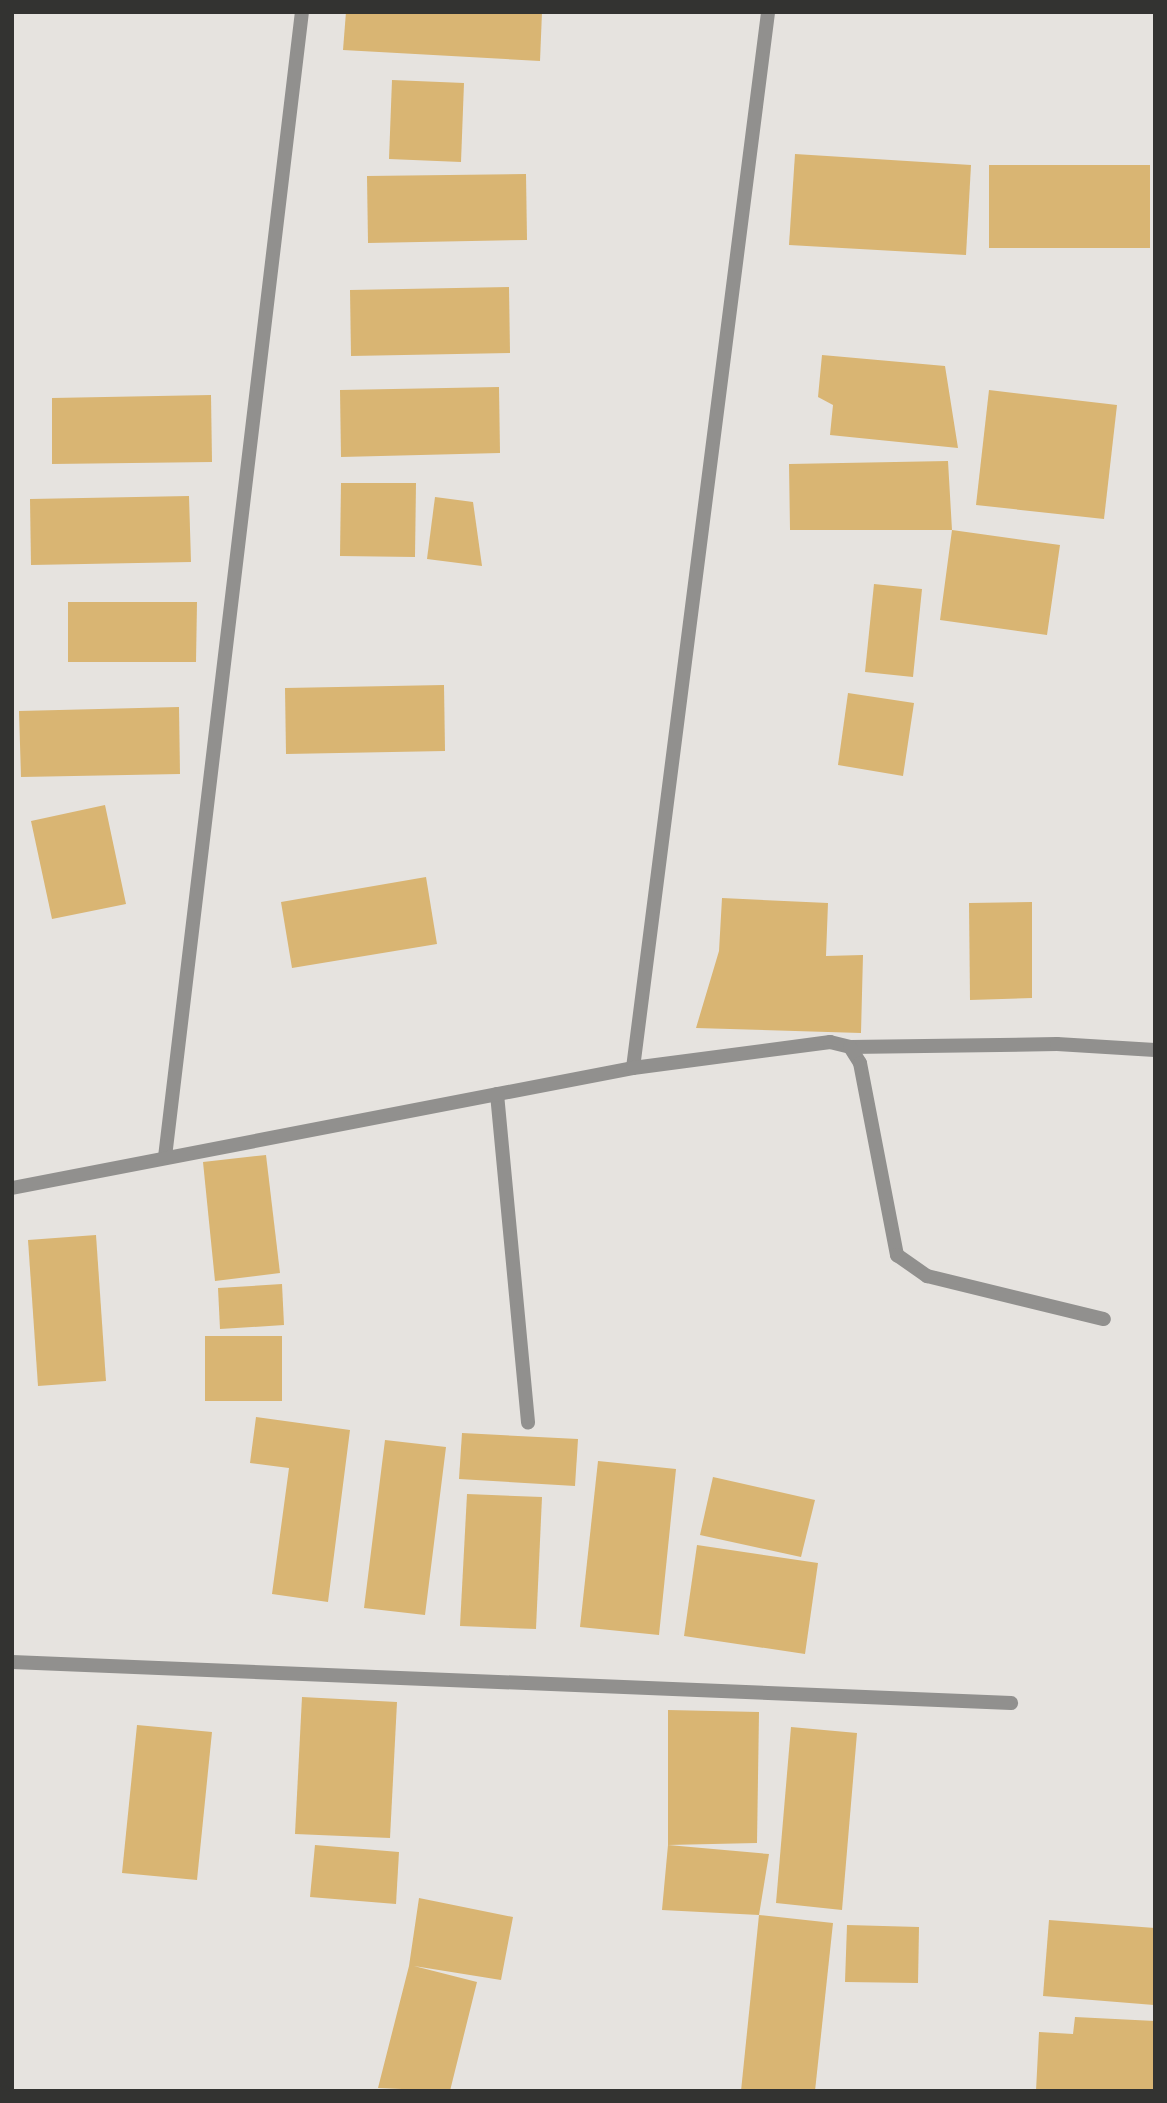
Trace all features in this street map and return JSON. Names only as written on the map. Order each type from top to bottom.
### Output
[{"type":"street","points":[[165,1157],[302,12]]},
{"type":"street","points":[[633,1068],[768,12]]},
{"type":"street","points":[[12,1188],[633,1068],[830,1042],[850,1047],[1057,1044],[1155,1051]]},
{"type":"street","points":[[850,1047],[860,1063],[897,1255],[927,1276],[1104,1319]]},
{"type":"street","points":[[497,1094],[528,1423]]},
{"type":"street","points":[[12,1662],[1012,1703]]},
{"type":"building","points":[[346,12],[542,12],[540,61],[343,50]]},
{"type":"building","points":[[392,80],[464,83],[461,162],[389,159]]},
{"type":"building","points":[[795,154],[971,165],[966,255],[789,245]]},
{"type":"building","points":[[989,165],[1150,165],[1150,248],[989,248]]},
{"type":"building","points":[[526,174],[527,240],[368,243],[367,176]]},
{"type":"building","points":[[509,287],[510,353],[351,356],[350,290]]},
{"type":"building","points":[[822,355],[945,366],[958,448],[830,435],[833,405],[818,397]]},
{"type":"building","points":[[499,387],[500,453],[341,457],[340,390]]},
{"type":"building","points":[[989,390],[1117,405],[1104,519],[976,505]]},
{"type":"building","points":[[211,395],[212,462],[52,464],[52,398]]},
{"type":"building","points":[[948,461],[952,530],[790,530],[789,464]]},
{"type":"building","points":[[341,483],[416,483],[415,557],[340,556]]},
{"type":"building","points":[[189,496],[191,562],[31,565],[30,499]]},
{"type":"building","points":[[435,497],[473,502],[482,566],[427,559]]},
{"type":"building","points":[[952,530],[1060,545],[1047,635],[940,620]]},
{"type":"building","points":[[874,584],[922,589],[913,677],[865,672]]},
{"type":"building","points":[[68,602],[197,602],[196,662],[68,662]]},
{"type":"building","points":[[444,685],[445,751],[286,754],[285,688]]},
{"type":"building","points":[[848,693],[914,703],[903,776],[838,765]]},
{"type":"building","points":[[179,707],[180,774],[21,777],[19,711]]},
{"type":"building","points":[[105,805],[126,904],[52,919],[31,821]]},
{"type":"building","points":[[426,877],[437,944],[292,968],[281,902]]},
{"type":"building","points":[[722,898],[828,903],[826,956],[863,955],[861,1033],[696,1028],[719,951]]},
{"type":"building","points":[[1032,902],[1032,998],[970,1000],[969,903]]},
{"type":"building","points":[[266,1155],[280,1273],[215,1281],[203,1162]]},
{"type":"building","points":[[96,1235],[106,1381],[38,1386],[28,1240]]},
{"type":"building","points":[[282,1284],[284,1325],[220,1329],[218,1288]]},
{"type":"building","points":[[205,1336],[282,1336],[282,1401],[205,1401]]},
{"type":"building","points":[[256,1417],[350,1430],[328,1602],[272,1594],[289,1468],[250,1463]]},
{"type":"building","points":[[462,1433],[578,1439],[575,1486],[459,1479]]},
{"type":"building","points":[[385,1440],[446,1447],[425,1615],[364,1608]]},
{"type":"building","points":[[598,1461],[676,1469],[659,1635],[580,1627]]},
{"type":"building","points":[[713,1477],[815,1500],[801,1557],[700,1535]]},
{"type":"building","points":[[467,1494],[542,1497],[536,1629],[460,1626]]},
{"type":"building","points":[[697,1545],[818,1563],[805,1654],[684,1636]]},
{"type":"building","points":[[302,1697],[397,1702],[390,1838],[295,1834]]},
{"type":"building","points":[[668,1710],[759,1712],[757,1843],[668,1845]]},
{"type":"building","points":[[137,1725],[212,1732],[197,1880],[122,1873]]},
{"type":"building","points":[[791,1727],[857,1733],[842,1910],[776,1903]]},
{"type":"building","points":[[315,1845],[399,1852],[396,1904],[310,1897]]},
{"type":"building","points":[[668,1845],[769,1854],[759,1915],[662,1910]]},
{"type":"building","points":[[419,1898],[513,1917],[501,1980],[414,1966],[477,1982],[450,2091],[378,2088],[409,1966]]},
{"type":"building","points":[[759,1915],[833,1923],[815,2091],[741,2091]]},
{"type":"building","points":[[1049,1920],[1155,1928],[1154,2005],[1043,1996]]},
{"type":"building","points":[[847,1925],[919,1927],[918,1983],[845,1982]]},
{"type":"building","points":[[1075,2017],[1155,2021],[1155,2091],[1036,2091],[1039,2032],[1073,2034]]}]
